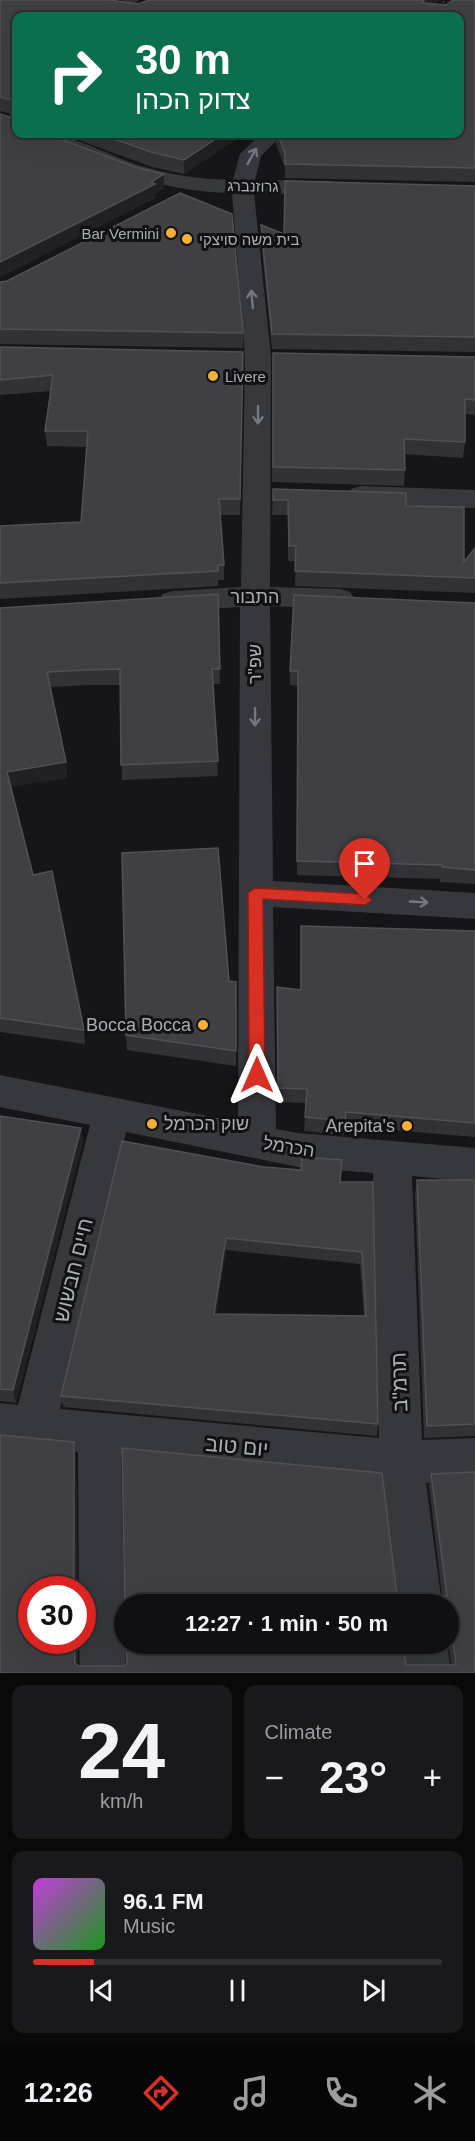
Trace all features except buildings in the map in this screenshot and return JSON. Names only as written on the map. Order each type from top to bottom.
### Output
[{"type":"street","name":"גרוזנברג","points":[[50,138],[144,174],[178,183],[201,186],[347,188]]},
{"type":"street","points":[[242,186],[251,154],[269,138]]},
{"type":"street","points":[[170,204],[201,186]]},
{"type":"street","name":"שפ\"ר","points":[[242,186],[247,357],[269,492],[255,596],[257,1142]]},
{"type":"street","points":[[247,357],[285,357]]},
{"type":"street","points":[[338,495],[475,500]]},
{"type":"street","name":"התבור","points":[[151,602],[255,596],[371,601]]},
{"type":"street","points":[[255,893],[475,906]]},
{"type":"street","name":"הכרמל","points":[[0,1091],[298,1149],[475,1166]]},
{"type":"street","name":"חיים חבשוש","points":[[17,1426],[112,1113]]},
{"type":"street","name":"תרמ\"ב","points":[[392,1158],[401,1462],[418,1594]]},
{"type":"street","name":"יום טוב","points":[[17,1426],[401,1462],[475,1460]]},
{"type":"street","points":[[99,1433],[103,1673]]},
{"type":"street","points":[[425,1654],[428,1673]]},
{"type":"path","points":[[431,11],[446,0]]},
{"type":"place","name":"Bar Vermini","points":[[171,233]]},
{"type":"place","name":"בית משה סויצקי","points":[[187,239]]},
{"type":"place","name":"Livere","points":[[213,376]]},
{"type":"place","name":"Bocca Bocca","points":[[203,1025]]},
{"type":"place","name":"שוק הכרמל","points":[[152,1124]]},
{"type":"place","name":"Arepita's","points":[[407,1126]]},
{"type":"route","points":[[257,1075],[255,893],[365,900]]}]
